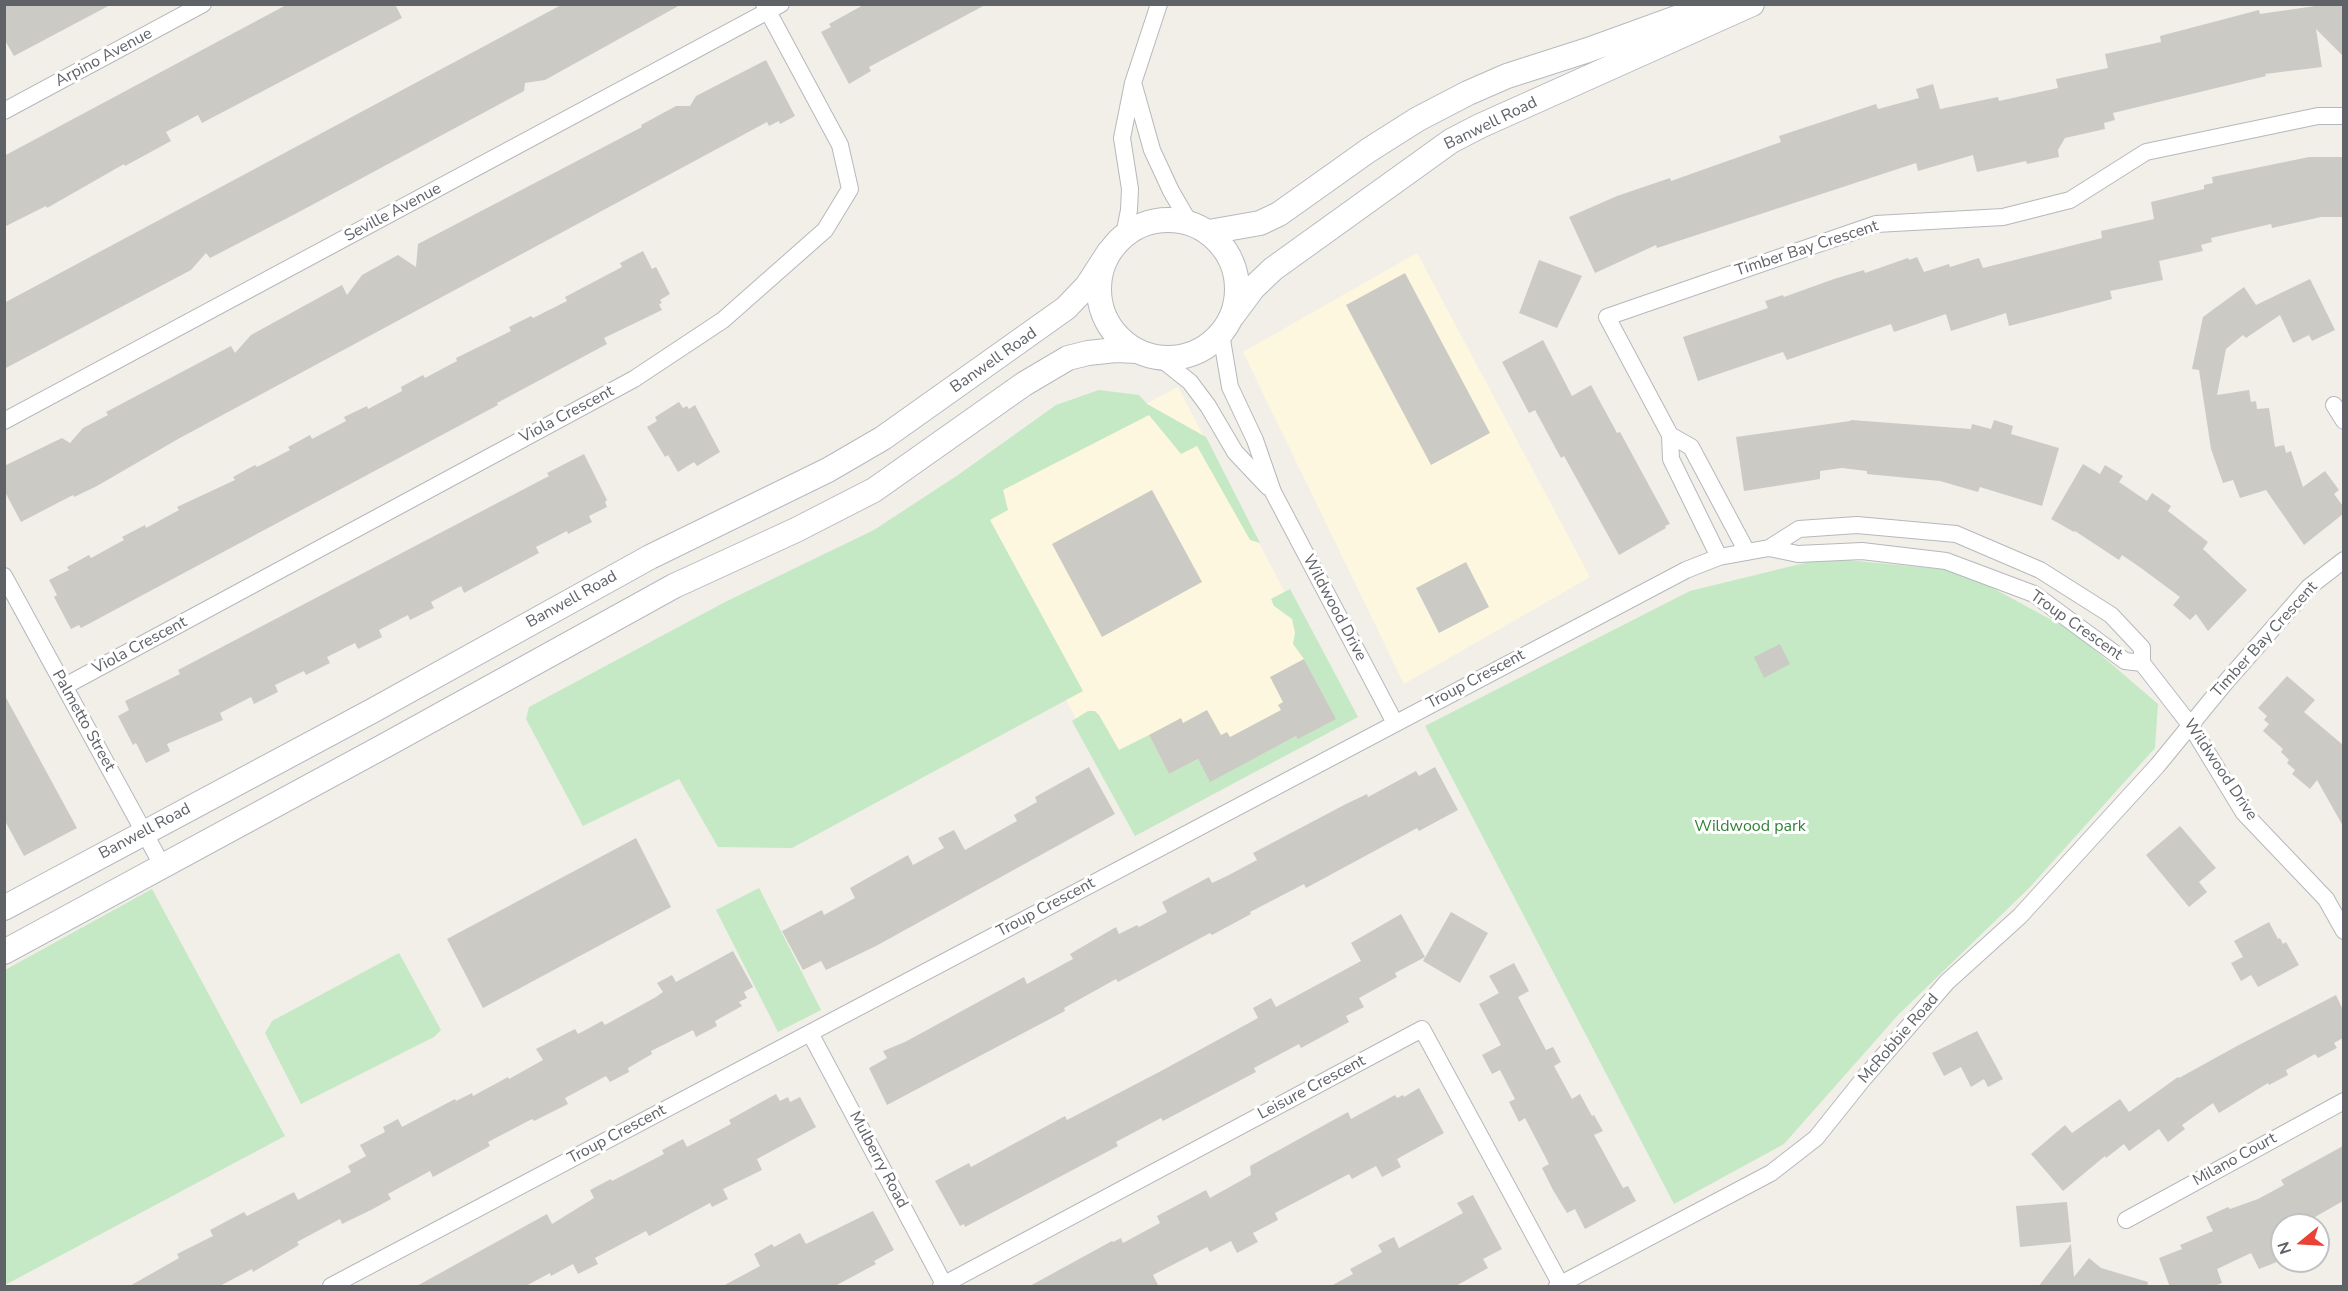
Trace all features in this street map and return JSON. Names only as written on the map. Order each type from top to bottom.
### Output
[{"type":"main road","name":"Banwell Road","points":[[1199,227],[1260,223],[1279,214],[1418,119],[1468,93],[1507,76],[1588,50],[1715,4]]},
{"type":"main road","name":"Banwell Road","points":[[1227,325],[1253,288],[1273,269],[1451,141],[1752,4]]},
{"type":"main road","points":[[4,952],[674,586],[796,530],[874,490],[1024,384],[1068,358],[1116,350],[1149,355],[1182,357],[1204,349],[1227,325],[1238,292],[1235,269],[1225,249],[1199,227],[1166,219],[1143,224],[1116,244],[1100,274],[1099,297],[1106,319],[1119,338],[1149,355]]},
{"type":"main road","name":"Banwell Road","points":[[4,908],[372,711],[650,557],[828,470],[883,438],[1034,333],[1066,308],[1087,286],[1116,244]]},
{"type":"street","name":"Arpino Avenue","points":[[4,111],[203,4]]},
{"type":"street","points":[[1116,244],[1129,210],[1130,189],[1122,138],[1133,82],[1159,4]]},
{"type":"street","name":"Seville Avenue","points":[[4,422],[771,7]]},
{"type":"street","name":"Viola Crescent","points":[[65,686],[634,379],[723,320],[825,230],[850,189],[840,145],[771,7]]},
{"type":"street","points":[[1133,82],[1152,150],[1171,191],[1199,227]]},
{"type":"street","name":"Timber Bay Crescent","points":[[1719,557],[1671,459],[1670,435],[1607,317],[1876,224],[2003,217],[2070,200],[2146,152],[2318,116],[2343,116]]},
{"type":"street","name":"Wildwood Drive","points":[[1227,325],[1230,387],[1255,441],[1273,492],[1395,723]]},
{"type":"street","name":"Wildwood Drive","points":[[1149,355],[1190,382],[1208,406],[1235,452],[1273,492]]},
{"type":"street","points":[[2334,405],[2343,422]]},
{"type":"street","name":"Timber Bay Crescent","points":[[1670,435],[1691,447],[1748,552]]},
{"type":"street","name":"Troup Crescent","points":[[331,1287],[1686,570],[1719,557],[1769,548],[1799,529],[1857,525],[1956,534],[2040,570],[2111,615],[2142,648],[2142,663],[2125,661],[2034,594],[1946,561],[1862,551],[1798,554],[1769,548]]},
{"type":"street","name":"Timber Bay Crescent","points":[[2191,726],[2225,683],[2309,587],[2343,560]]},
{"type":"street","name":"Palmetto Street","points":[[4,576],[162,865]]},
{"type":"street","name":"Wildwood Drive","points":[[2142,663],[2191,726],[2244,813],[2326,898],[2343,932]]},
{"type":"street","name":"McRobbie Road","points":[[1559,1286],[1771,1173],[1816,1138],[1864,1078],[1947,982],[2020,916],[2191,726]]},
{"type":"street","name":"Leisure Crescent","points":[[944,1286],[1422,1029],[1559,1286]]},
{"type":"street","name":"Mulberry Road","points":[[810,1033],[944,1286]]},
{"type":"street","name":"Milano Court","points":[[2126,1220],[2343,1101]]},
{"type":"shaded area","points":[[1417,253],[1590,577],[1404,684],[1243,352]]},
{"type":"shaded area","points":[[1178,387],[1349,716],[1133,828],[962,500]]},
{"type":"green space","points":[[1099,390],[1139,395],[1147,404],[1206,437],[1260,543],[1250,540],[1197,446],[1181,454],[1149,415],[1003,490],[1008,510],[990,520],[1083,691],[792,848],[718,847],[679,779],[583,826],[526,719],[529,707],[727,601],[874,530],[958,475],[1056,405]]},
{"type":"green space","name":"Wildwood park","points":[[1825,558],[1961,571],[2074,632],[2158,704],[2155,748],[2029,888],[1898,1015],[1784,1144],[1674,1204],[1425,726],[1690,591]]},
{"type":"green space","points":[[1290,589],[1358,717],[1135,836],[1072,721],[1088,711],[1095,711],[1119,750],[1149,735],[1169,774],[1198,759],[1210,781],[1335,718],[1304,659],[1293,644],[1295,633],[1292,619],[1274,606],[1271,599]]},
{"type":"green space","points":[[759,888],[821,1010],[778,1032],[716,910]]},
{"type":"green space","points":[[152,889],[285,1136],[5,1285],[5,970]]},
{"type":"green space","points":[[399,953],[441,1030],[434,1037],[301,1104],[265,1033],[272,1021]]},
{"type":"building","points":[[4,4],[112,4],[14,56],[4,39]]},
{"type":"building","points":[[288,4],[395,4],[402,18],[202,123],[198,115],[166,132],[171,141],[125,166],[124,164],[47,208],[46,206],[4,227],[4,156]]},
{"type":"building","points":[[563,4],[682,4],[545,80],[525,83],[524,91],[297,213],[210,258],[206,253],[191,270],[4,369],[4,303]]},
{"type":"building","points":[[865,4],[987,4],[869,67],[871,71],[849,84],[821,32],[831,27],[829,24]]},
{"type":"building","points":[[2329,4],[2343,5],[2343,56],[2316,29],[2322,67],[2265,74],[2266,76],[2113,113],[2115,120],[2104,123],[2105,129],[2065,138],[2058,150],[2059,157],[2027,164],[2026,161],[1977,172],[1973,155],[1918,171],[1916,163],[1657,248],[1656,245],[1595,273],[1569,217],[1617,196],[1670,178],[1671,181],[1781,142],[1779,136],[1876,104],[1878,109],[1919,98],[1916,89],[1933,84],[1940,109],[1998,97],[1999,101],[2058,88],[2056,79],[2108,68],[2105,54],[2161,42],[2160,36],[2259,10],[2260,14]]},
{"type":"building","points":[[766,60],[795,116],[780,124],[779,121],[769,126],[767,122],[178,439],[97,486],[74,497],[73,495],[21,522],[4,490],[4,466],[62,438],[70,443],[83,428],[108,415],[106,412],[231,346],[235,353],[251,335],[342,285],[347,295],[362,275],[398,255],[416,267],[418,244],[642,127],[641,125],[676,106],[690,106],[696,96]]},
{"type":"building","points":[[2309,157],[2343,157],[2343,217],[2321,217],[2272,228],[2271,224],[2211,238],[2212,242],[2201,245],[2203,251],[2159,261],[2163,280],[2110,291],[2112,299],[2009,326],[2006,313],[1951,331],[1946,314],[1894,332],[1891,324],[1787,360],[1783,352],[1698,381],[1683,337],[1768,308],[1765,301],[1783,295],[1784,297],[1864,270],[1865,273],[1908,258],[1909,260],[1917,257],[1924,272],[1979,258],[1983,268],[2102,238],[2101,231],[2154,219],[2151,202],[2204,189],[2204,185],[2213,183],[2212,177]]},
{"type":"building","points":[[643,251],[652,269],[656,267],[670,294],[660,300],[662,310],[604,338],[607,344],[497,403],[498,405],[81,628],[79,625],[71,629],[54,597],[57,595],[49,580],[69,570],[67,567],[89,555],[91,558],[124,540],[122,537],[145,525],[146,528],[179,510],[177,507],[235,480],[233,477],[290,450],[288,447],[310,435],[312,439],[346,421],[344,417],[367,406],[368,409],[402,391],[401,387],[423,375],[425,378],[457,361],[456,358],[511,331],[509,327],[567,301],[565,297],[622,267],[620,263]]},
{"type":"building","points":[[1539,260],[1582,276],[1557,328],[1519,313]]},
{"type":"building","points":[[1405,273],[1490,433],[1431,465],[1346,305]]},
{"type":"building","points":[[2310,279],[2335,330],[2312,341],[2309,335],[2293,343],[2280,315],[2246,338],[2243,335],[2226,349],[2217,395],[2249,390],[2251,402],[2256,401],[2257,409],[2269,408],[2275,447],[2284,445],[2286,453],[2291,451],[2303,487],[2325,471],[2339,490],[2334,494],[2343,506],[2343,514],[2304,545],[2266,490],[2240,498],[2233,480],[2223,483],[2211,449],[2199,370],[2192,369],[2203,317],[2244,287],[2256,305]]},
{"type":"building","points":[[1543,340],[1572,396],[1591,385],[1617,433],[1620,432],[1670,524],[1619,555],[1564,456],[1561,458],[1535,410],[1529,413],[1502,362]]},
{"type":"building","points":[[679,402],[683,408],[687,406],[689,409],[695,405],[720,452],[697,466],[694,462],[678,472],[668,455],[665,457],[647,427],[657,421],[655,417]]},
{"type":"building","points":[[1851,420],[1971,429],[1972,424],[1991,429],[1994,420],[2013,426],[2011,434],[2059,448],[2042,506],[1980,487],[1978,492],[1940,481],[1867,474],[1867,471],[1842,468],[1820,471],[1820,479],[1744,491],[1736,437]]},
{"type":"building","points":[[584,454],[607,500],[605,502],[607,507],[589,516],[592,522],[568,534],[567,531],[536,547],[539,553],[464,593],[461,586],[431,602],[434,608],[410,620],[408,615],[379,630],[382,637],[358,649],[355,643],[327,657],[330,663],[306,675],[304,671],[275,685],[278,692],[254,704],[251,697],[220,713],[223,720],[167,744],[170,751],[146,763],[136,743],[133,745],[118,716],[129,710],[125,701],[180,674],[178,670],[549,476],[547,473]]},
{"type":"building","points":[[2083,464],[2100,474],[2105,465],[2123,476],[2119,482],[2147,501],[2152,493],[2171,506],[2168,511],[2208,542],[2203,549],[2247,590],[2208,631],[2196,614],[2190,620],[2173,605],[2180,597],[2141,568],[2122,555],[2119,560],[2075,531],[2051,519]]},
{"type":"building","points":[[1152,490],[1202,582],[1102,637],[1052,544]]},
{"type":"building","points":[[1466,562],[1489,607],[1439,633],[1416,588]]},
{"type":"building","points":[[1780,644],[1790,664],[1764,678],[1754,657]]},
{"type":"building","points":[[1304,659],[1336,719],[1298,739],[1296,736],[1210,782],[1198,759],[1169,774],[1149,735],[1181,718],[1183,723],[1207,710],[1221,735],[1227,732],[1230,737],[1281,710],[1278,705],[1283,702],[1270,677]]},
{"type":"building","points":[[2287,676],[2315,700],[2304,712],[2343,745],[2343,826],[2317,780],[2310,789],[2292,774],[2295,770],[2287,763],[2289,760],[2281,752],[2283,749],[2263,731],[2269,724],[2264,720],[2267,716],[2258,708]]},
{"type":"building","points":[[4,694],[77,828],[24,856],[4,819]]},
{"type":"building","points":[[1089,767],[1115,814],[876,946],[826,970],[821,961],[803,970],[782,931],[822,910],[824,915],[855,898],[850,888],[908,855],[913,865],[944,848],[938,838],[954,830],[965,850],[1017,821],[1014,815],[1037,802],[1035,797]]},
{"type":"building","points":[[1435,767],[1458,810],[1419,831],[1417,828],[1306,888],[1304,884],[1212,935],[1210,933],[1118,982],[1116,979],[1064,1008],[1065,1011],[887,1105],[869,1068],[887,1058],[883,1051],[905,1042],[1024,977],[1027,984],[1073,959],[1070,954],[1116,927],[1119,934],[1137,925],[1139,927],[1167,912],[1162,902],[1209,877],[1212,883],[1227,876],[1257,860],[1253,853],[1346,804],[1367,794],[1368,797],[1416,771],[1419,776]]},
{"type":"building","points":[[2180,826],[2216,868],[2199,882],[2207,892],[2189,907],[2146,855]]},
{"type":"building","points":[[636,838],[671,907],[483,1008],[447,939]]},
{"type":"building","points":[[1451,912],[1488,933],[1460,983],[1423,961]]},
{"type":"building","points":[[1401,914],[1425,957],[1395,973],[1397,977],[1359,998],[1364,1007],[1346,1016],[1349,1022],[1301,1048],[1299,1044],[1254,1068],[1256,1072],[1163,1121],[1161,1118],[1116,1142],[1118,1146],[965,1227],[964,1224],[960,1226],[935,1181],[969,1163],[971,1167],[1065,1116],[1067,1120],[1161,1071],[1258,1018],[1253,1008],[1271,998],[1276,1007],[1361,961],[1351,943]]},
{"type":"building","points":[[2269,922],[2278,939],[2280,938],[2283,944],[2286,942],[2299,965],[2258,987],[2251,975],[2241,981],[2231,963],[2243,957],[2234,941]]},
{"type":"building","points":[[733,951],[753,987],[744,992],[747,998],[739,1002],[742,1006],[715,1021],[717,1026],[696,1037],[693,1030],[651,1051],[652,1054],[628,1068],[629,1072],[610,1082],[606,1076],[565,1098],[568,1104],[534,1121],[532,1119],[488,1142],[490,1146],[433,1177],[430,1171],[388,1194],[391,1199],[371,1210],[342,1224],[340,1219],[297,1242],[299,1245],[253,1272],[252,1269],[218,1287],[128,1287],[179,1258],[177,1254],[213,1236],[210,1230],[244,1212],[247,1216],[294,1192],[298,1200],[351,1172],[348,1166],[366,1156],[360,1145],[385,1132],[383,1127],[398,1119],[402,1127],[455,1099],[456,1101],[472,1093],[473,1096],[508,1077],[509,1079],[543,1060],[536,1049],[575,1029],[578,1034],[602,1021],[605,1025],[663,992],[657,983],[672,975],[676,982]]},
{"type":"building","points":[[1514,963],[1529,991],[1518,997],[1546,1050],[1553,1047],[1561,1062],[1554,1066],[1572,1099],[1580,1094],[1592,1116],[1594,1115],[1603,1131],[1594,1135],[1623,1188],[1628,1186],[1636,1201],[1585,1229],[1575,1209],[1567,1213],[1553,1190],[1542,1168],[1549,1164],[1525,1118],[1519,1122],[1509,1102],[1515,1099],[1500,1070],[1492,1074],[1482,1055],[1501,1045],[1479,1004],[1499,993],[1489,976]]},
{"type":"building","points":[[2336,995],[2343,1010],[2343,1038],[2334,1043],[2337,1048],[2318,1058],[2315,1054],[2286,1070],[2288,1075],[2269,1085],[2268,1083],[2219,1113],[2213,1103],[2182,1125],[2185,1129],[2168,1142],[2159,1129],[2129,1151],[2124,1144],[2106,1158],[2105,1156],[2063,1191],[2031,1154],[2065,1125],[2072,1133],[2120,1099],[2129,1112],[2178,1077]]},
{"type":"building","points":[[1977,1031],[2003,1079],[1988,1087],[1984,1079],[1971,1087],[1961,1067],[1944,1076],[1932,1053]]},
{"type":"building","points":[[1419,1088],[1444,1133],[1397,1159],[1401,1167],[1382,1177],[1376,1166],[1352,1179],[1349,1174],[1275,1213],[1278,1220],[1253,1233],[1258,1242],[1237,1253],[1231,1241],[1210,1252],[1207,1247],[1153,1275],[1159,1287],[1028,1287],[1112,1241],[1121,1238],[1123,1243],[1160,1223],[1157,1216],[1206,1190],[1210,1198],[1251,1175],[1250,1166],[1348,1112],[1351,1119],[1395,1095],[1397,1098],[1403,1095],[1404,1097]]},
{"type":"building","points":[[776,1094],[780,1101],[788,1097],[790,1102],[800,1097],[816,1127],[757,1159],[762,1170],[723,1189],[728,1199],[712,1207],[710,1203],[649,1236],[646,1231],[595,1258],[598,1264],[578,1274],[573,1264],[524,1287],[415,1287],[547,1214],[552,1224],[594,1198],[590,1190],[664,1154],[662,1150],[683,1139],[687,1147],[731,1124],[729,1120]]},
{"type":"building","points":[[2343,1146],[2343,1201],[2322,1213],[2270,1213],[2270,1265],[2259,1269],[2251,1253],[2217,1269],[2222,1283],[2212,1287],[2170,1287],[2159,1258],[2182,1249],[2180,1245],[2213,1231],[2206,1217],[2228,1207],[2230,1209],[2258,1199],[2284,1185],[2281,1180]]},
{"type":"building","points":[[1473,1195],[1502,1249],[1483,1259],[1488,1268],[1454,1287],[1329,1287],[1353,1274],[1350,1269],[1382,1252],[1378,1245],[1394,1237],[1399,1248],[1463,1213],[1457,1203]]},
{"type":"building","points":[[2067,1202],[2071,1242],[2020,1247],[2016,1206]]},
{"type":"building","points":[[873,1211],[894,1250],[874,1261],[876,1264],[833,1287],[721,1287],[760,1266],[754,1254],[772,1244],[774,1247],[800,1233],[806,1244]]},
{"type":"building","points":[[2071,1244],[2074,1277],[2089,1258],[2101,1268],[2148,1282],[2147,1287],[2038,1287]]}]
